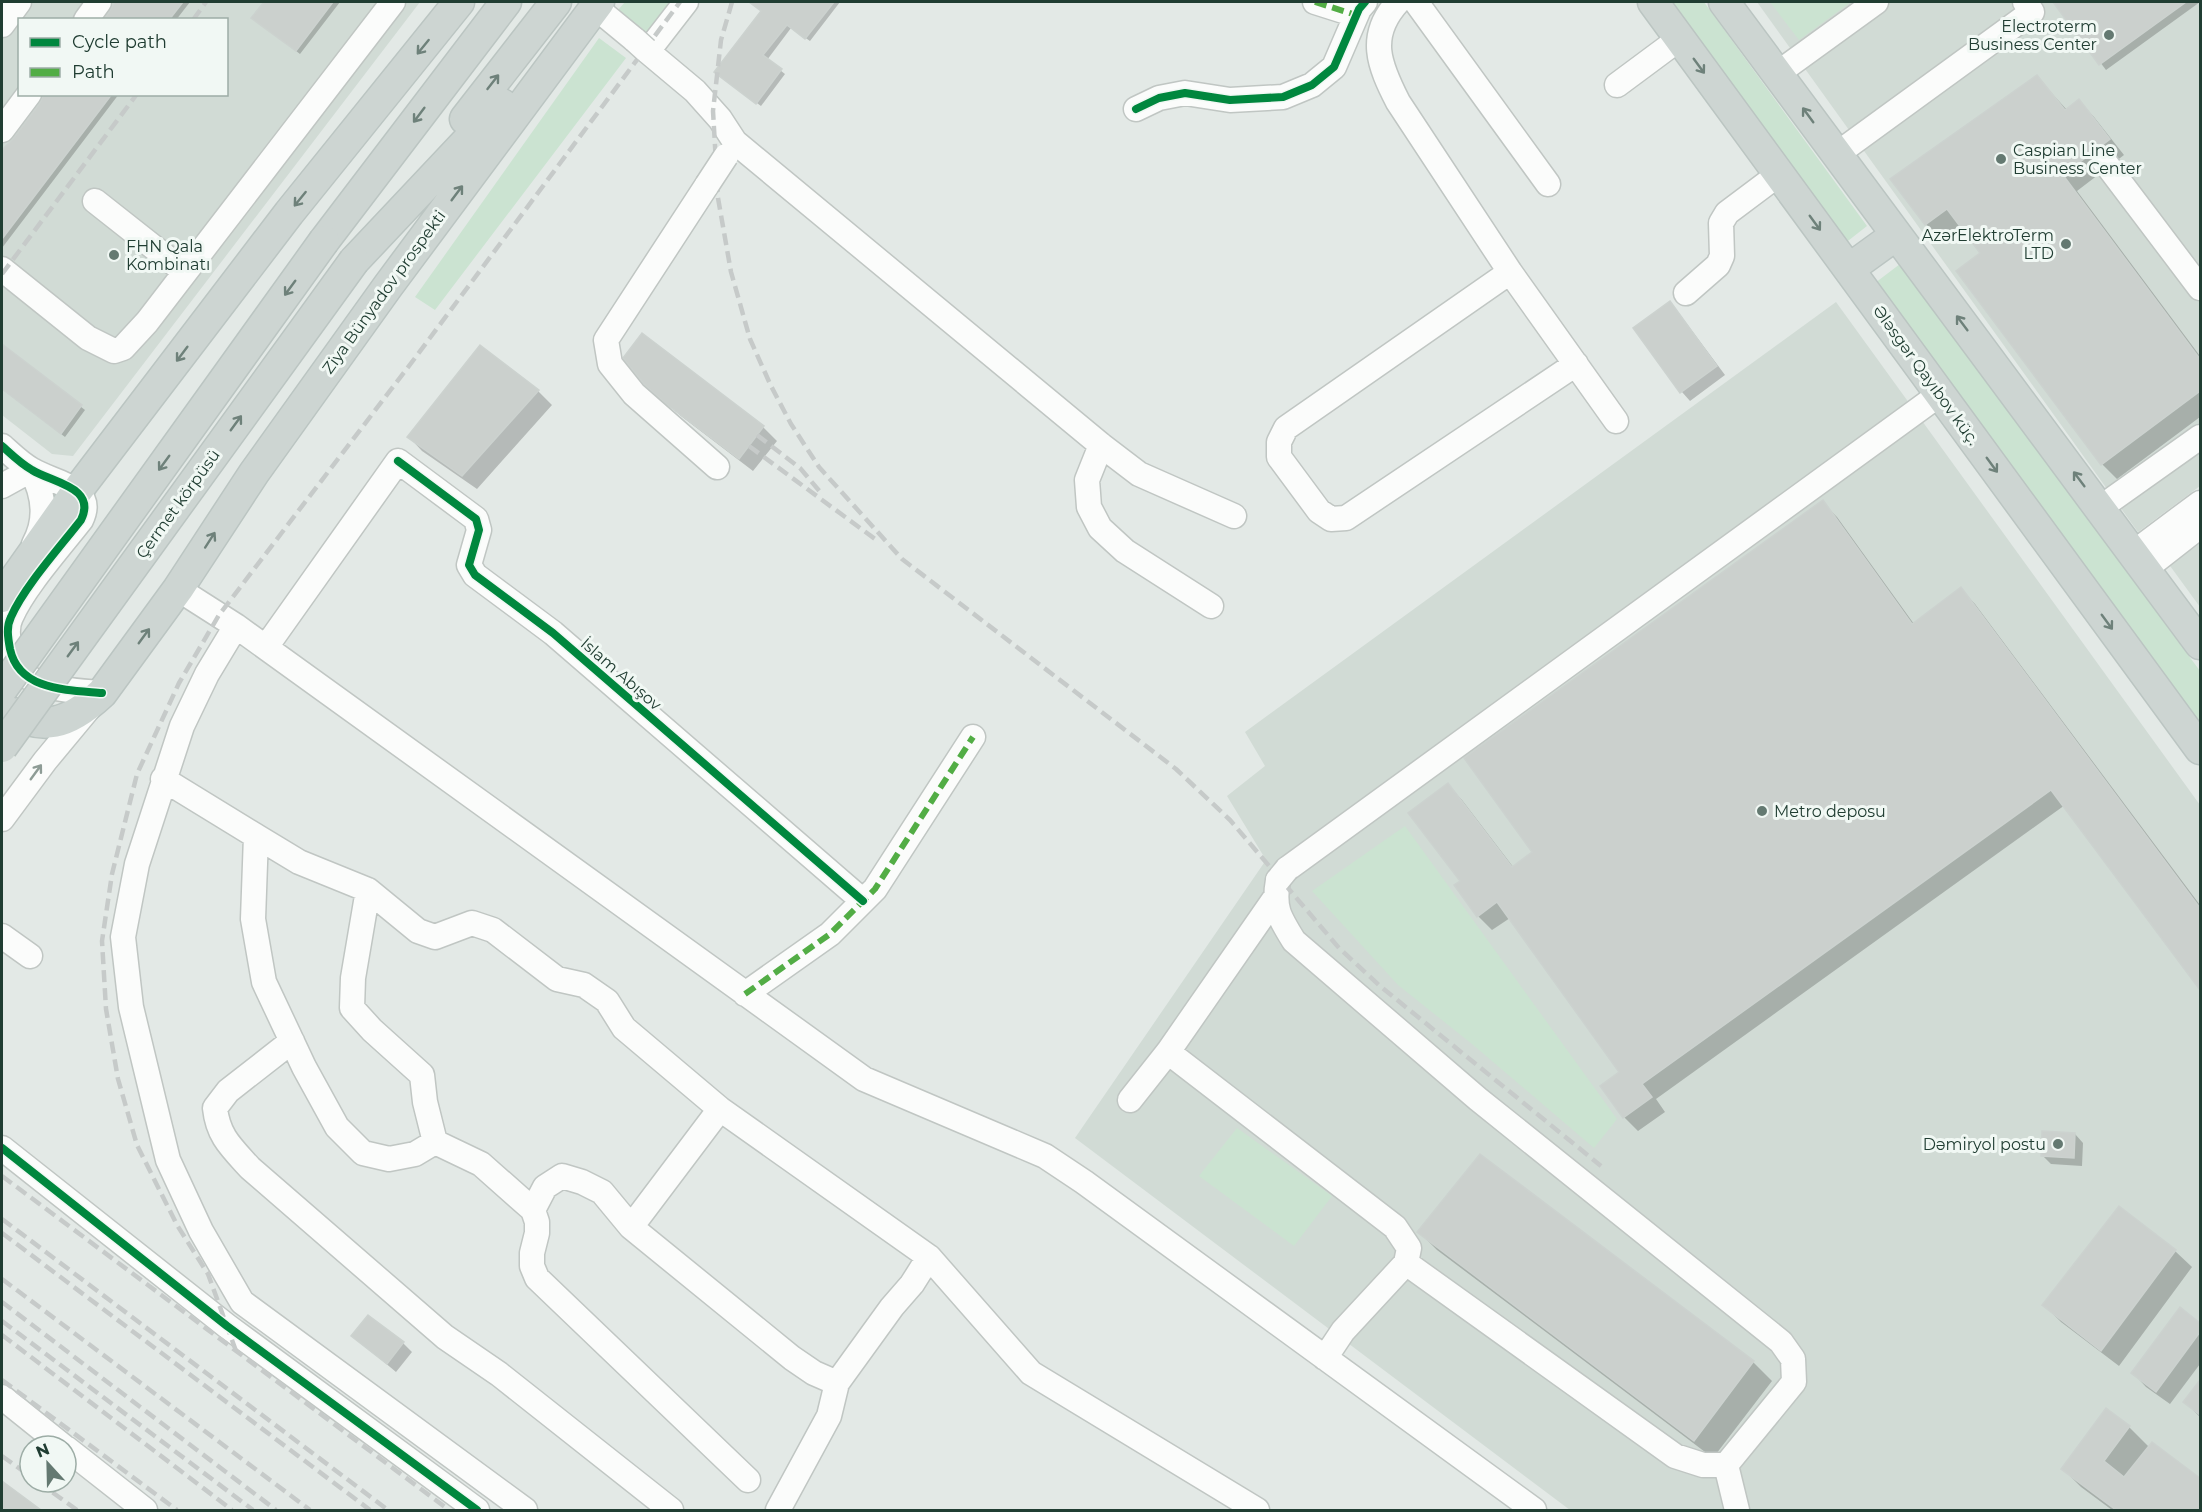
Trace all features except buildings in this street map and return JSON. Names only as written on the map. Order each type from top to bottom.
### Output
[{"type":"main road","points":[[2,597],[21,567],[77,491],[289,213],[459,2]]},
{"type":"main road","points":[[2,689],[324,241],[506,2]]},
{"type":"main road","points":[[354,261],[556,2]]},
{"type":"main road","name":"Ələsgər Qayıbov küç.","points":[[1653,2],[2200,749]]},
{"type":"main road","points":[[1724,2],[2200,644]]},
{"type":"main road","points":[[354,261],[597,3]]},
{"type":"main road","name":"Ziya Bünyadov prospekti","points":[[2,707],[15,716],[32,722],[49,723],[69,718],[88,706],[102,693],[178,589],[254,473],[388,286],[597,3]]},
{"type":"main road","points":[[1849,269],[1896,235]]},
{"type":"main road","name":"Çermet körpüsü","points":[[2,747],[354,261]]},
{"type":"street","points":[[2,25],[19,2]]},
{"type":"street","points":[[87,18],[99,2]]},
{"type":"street","points":[[2,269],[88,338],[114,351],[123,348],[147,322],[393,2]]},
{"type":"street","points":[[643,47],[686,2]]},
{"type":"street","points":[[1136,109],[1159,98],[1185,93],[1241,100],[1283,97],[1312,85],[1334,67],[1360,8],[1315,2]]},
{"type":"street","points":[[1398,2],[1380,29],[1380,56],[1384,75],[1398,102],[1510,272],[1617,421]]},
{"type":"street","points":[[1416,2],[1548,184]]},
{"type":"street","points":[[1778,73],[1876,2]]},
{"type":"street","points":[[1837,154],[2032,12],[2025,2]]},
{"type":"street","points":[[597,3],[643,47],[695,90],[720,119],[730,149],[1139,474],[1234,516]]},
{"type":"street","points":[[1617,85],[1679,39]]},
{"type":"street","points":[[2,130],[28,96]]},
{"type":"street","points":[[717,467],[634,394],[610,364],[606,340],[730,149]]},
{"type":"street","points":[[2104,161],[2200,288]]},
{"type":"street","points":[[1686,293],[1718,265],[1722,256],[1721,223],[1727,213],[1779,174]]},
{"type":"street","points":[[95,201],[185,272]]},
{"type":"street","points":[[1510,272],[1286,428],[1279,442],[1279,457],[1319,511],[1331,519],[1347,518],[1576,364]]},
{"type":"street","points":[[1130,1100],[1168,1052],[1280,882],[1940,394]]},
{"type":"street","points":[[2100,508],[2200,437]]},
{"type":"street","points":[[2,446],[31,470],[77,491],[84,500],[84,513],[18,602],[9,620],[7,636],[11,655],[22,672],[34,681],[52,688],[102,693]]},
{"type":"street","points":[[1101,446],[1087,480],[1089,507],[1100,528],[1125,551],[1211,606]]},
{"type":"street","name":"İslam Abışov","points":[[266,647],[398,461],[476,519],[479,530],[470,565],[475,576],[553,633],[863,901]]},
{"type":"street","points":[[2,486],[31,470]]},
{"type":"street","points":[[21,567],[38,537],[42,524],[42,497],[31,470]]},
{"type":"street","points":[[2139,561],[2200,503]]},
{"type":"street","points":[[2139,561],[2197,537]]},
{"type":"street","points":[[178,589],[266,647],[864,1079],[1045,1156],[1084,1182],[1534,1510]]},
{"type":"street","points":[[236,626],[207,674],[182,726],[137,864],[123,937],[131,1007],[168,1160],[201,1231],[242,1302],[525,1510]]},
{"type":"street","points":[[2,819],[45,760],[102,693]]},
{"type":"street","points":[[746,994],[830,934],[875,889],[973,736]]},
{"type":"street","points":[[163,779],[299,862],[368,890],[418,931],[435,937],[472,923],[493,930],[556,979],[584,985],[607,1001],[624,1028],[720,1109],[929,1257],[1031,1373],[1257,1510]]},
{"type":"street","points":[[256,836],[253,919],[264,982],[292,1041],[338,1127],[363,1153],[389,1159],[415,1154],[435,1142]]},
{"type":"street","points":[[1280,882],[1278,916],[1294,941],[1478,1099],[1781,1342],[1793,1359],[1794,1382],[1726,1465]]},
{"type":"street","points":[[368,890],[353,978],[352,1008],[372,1030],[422,1075],[425,1102],[435,1142]]},
{"type":"street","points":[[2,936],[30,956]]},
{"type":"street","points":[[292,1041],[228,1091],[215,1108],[217,1126],[230,1146],[250,1168],[445,1337],[499,1374],[671,1510]]},
{"type":"street","points":[[1168,1052],[1395,1227],[1408,1248],[1406,1263],[1343,1331],[1324,1358]]},
{"type":"street","points":[[631,1227],[720,1109]]},
{"type":"street","points":[[435,1142],[481,1164],[533,1210],[537,1222],[537,1233],[532,1253],[532,1266],[537,1278],[748,1480]]},
{"type":"street","points":[[2,1149],[227,1326],[477,1510]]},
{"type":"street","points":[[533,1210],[544,1187],[562,1176],[582,1182],[602,1192],[631,1227],[792,1358],[814,1373],[837,1383]]},
{"type":"street","points":[[777,1510],[829,1416],[837,1383],[892,1307],[912,1284],[929,1257]]},
{"type":"street","points":[[1406,1263],[1675,1456],[1703,1465],[1726,1465]]},
{"type":"street","points":[[227,1326],[242,1302]]},
{"type":"street","points":[[2,1397],[49,1434]]},
{"type":"street","points":[[78,1457],[145,1510]]},
{"type":"street","points":[[1726,1465],[1737,1510]]},
{"type":"shaded area","name":"FHN Qala Kombinatı","points":[[2,2],[420,2],[73,456],[52,454],[2,415]]},
{"type":"shaded area","name":"AzərElektroTerm LTD","points":[[1757,2],[2200,2],[2200,486],[2138,532]]},
{"type":"shaded area","points":[[1836,302],[2200,805],[2200,1510],[1570,1510],[1075,1138],[1266,860],[1227,796],[1265,766],[1245,732]]},
{"type":"shaded area","points":[[2200,516],[2200,607],[2157,548]]},
{"type":"green space","points":[[625,2],[672,2],[647,33],[618,10]]},
{"type":"green space","points":[[1671,2],[1704,2],[1867,226],[1844,244]]},
{"type":"green space","points":[[1770,2],[1851,2],[1799,40]]},
{"type":"green space","points":[[599,38],[626,58],[435,310],[415,297]]},
{"type":"green space","points":[[1900,264],[2200,671],[2200,727],[1875,283]]},
{"type":"green space","points":[[1405,826],[1617,1119],[1594,1148],[1472,1044],[1398,985],[1312,891]]},
{"type":"green space","points":[[1237,1128],[1332,1196],[1294,1246],[1199,1176]]},
{"type":"railway","points":[[194,18],[206,2]]},
{"type":"railway","points":[[236,1351],[208,1274],[177,1225],[137,1145],[118,1079],[106,1009],[102,941],[112,874],[137,774],[179,683],[219,615],[415,358],[680,2]]},
{"type":"railway","points":[[732,2],[721,40],[713,111],[718,198],[731,272],[750,339],[771,386],[791,424],[819,467],[902,559],[1176,769],[1230,820],[1339,948],[1380,986],[1601,1166]]},
{"type":"railway","points":[[2,274],[136,96]]},
{"type":"railway","points":[[757,435],[800,468],[821,493]]},
{"type":"railway","points":[[749,446],[875,539]]},
{"type":"railway","points":[[2,1176],[449,1510]]},
{"type":"railway","points":[[2,1219],[388,1510]]},
{"type":"railway","points":[[2,1233],[370,1510]]},
{"type":"railway","points":[[2,1279],[310,1510]]},
{"type":"railway","points":[[2,1302],[276,1510]]},
{"type":"railway","points":[[2,1321],[253,1510]]},
{"type":"railway","points":[[2,1335],[232,1510]]},
{"type":"railway","points":[[2,1380],[177,1510]]},
{"type":"railway","points":[[2,1456],[18,1467]]},
{"type":"railway","points":[[55,1494],[77,1510]]},
{"type":"marked path","points":[[1315,2],[1356,15]]},
{"type":"marked path","points":[[745,994],[830,934],[875,889],[973,737]]},
{"type":"cycle path","points":[[1136,109],[1159,98],[1185,93],[1230,100],[1283,97],[1312,85],[1334,67],[1359,9],[1365,2]]},
{"type":"cycle path","points":[[2,446],[28,468],[78,493],[83,500],[84,509],[81,520],[33,580],[11,617],[8,637],[15,663],[34,681],[47,686],[102,693]]},
{"type":"cycle path","points":[[398,461],[476,519],[479,530],[469,565],[475,575],[553,633],[863,901]]},
{"type":"cycle path","points":[[2,1148],[227,1326],[477,1510]]},
{"type":"place","name":"Electroterm Business Center","points":[[2109,35]]},
{"type":"place","name":"Caspian Line Business Center","points":[[2001,159]]},
{"type":"place","name":"AzərElektroTerm LTD","points":[[2066,244]]},
{"type":"place","name":"FHN Qala Kombinatı","points":[[114,255]]},
{"type":"place","name":"Metro deposu","points":[[1762,811]]},
{"type":"place","name":"Dəmiryol postu","points":[[2058,1144]]}]
